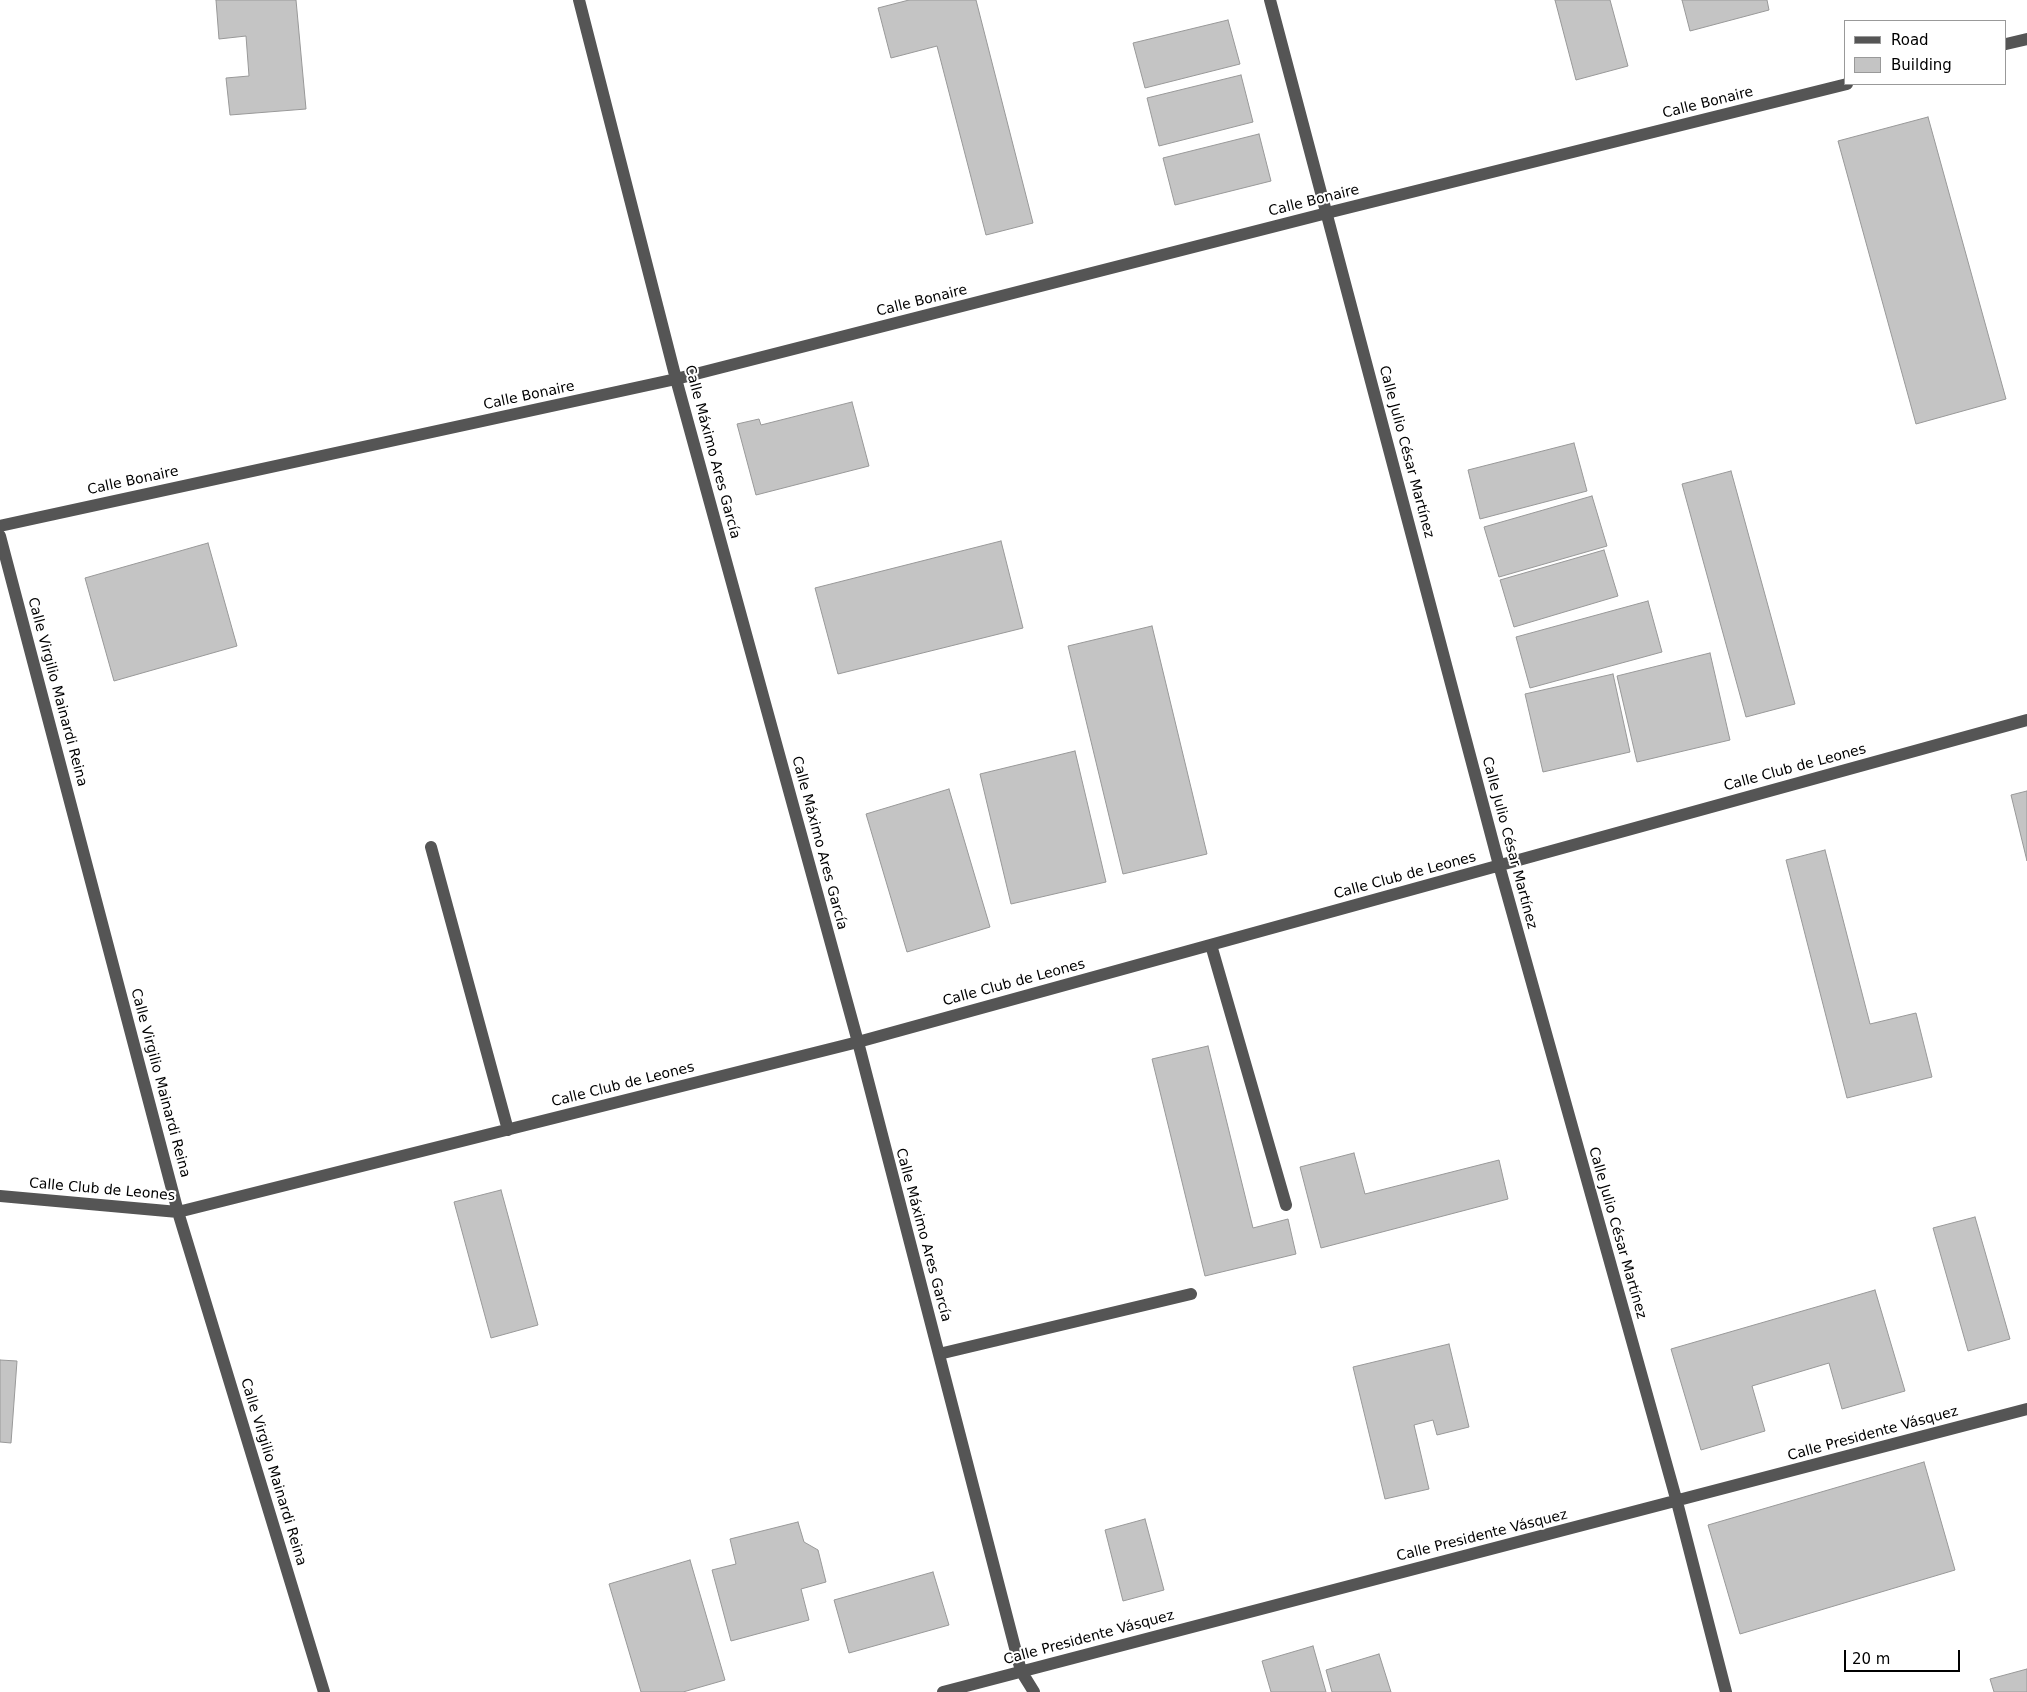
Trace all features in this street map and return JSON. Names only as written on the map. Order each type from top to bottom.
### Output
[{"type":"street","name":"Calle Máximo Ares García","points":[[579,0],[676,379],[858,1042],[1021,1671],[1034,1692]]},
{"type":"street","name":"Calle Julio César Martínez","points":[[1270,0],[1328,213],[1498,865],[1677,1502],[1726,1692]]},
{"type":"street","points":[[2007,44],[2027,39]]},
{"type":"street","name":"Calle Bonaire","points":[[0,526],[676,379],[1328,213],[1844,84]]},
{"type":"street","name":"Calle Virgilio Mainardi Reina","points":[[0,536],[178,1212],[324,1692]]},
{"type":"street","name":"Calle Club de Leones","points":[[0,1196],[178,1212],[858,1042],[2027,720]]},
{"type":"street","points":[[431,847],[508,1130]]},
{"type":"street","points":[[1211,945],[1286,1205]]},
{"type":"street","points":[[939,1354],[1191,1294]]},
{"type":"street","name":"Calle Presidente Vásquez","points":[[943,1692],[1677,1502],[2027,1409]]},
{"type":"building","points":[[216,0],[296,0],[306,109],[230,115],[226,78],[249,76],[246,36],[219,39]]},
{"type":"building","points":[[909,0],[976,0],[1033,223],[986,235],[937,46],[891,58],[878,8]]},
{"type":"building","points":[[1555,0],[1610,0],[1628,66],[1576,80]]},
{"type":"building","points":[[1682,0],[1767,0],[1769,10],[1690,31]]},
{"type":"building","points":[[1228,20],[1240,64],[1145,88],[1133,43]]},
{"type":"building","points":[[1241,75],[1253,122],[1159,146],[1147,98]]},
{"type":"building","points":[[1928,117],[2006,399],[1916,424],[1838,141]]},
{"type":"building","points":[[1259,134],[1271,181],[1175,205],[1163,158]]},
{"type":"building","points":[[852,402],[869,466],[756,495],[737,424],[759,419],[761,425]]},
{"type":"building","points":[[1574,443],[1587,491],[1480,519],[1468,470]]},
{"type":"building","points":[[1731,471],[1795,704],[1746,717],[1682,484]]},
{"type":"building","points":[[1592,496],[1607,546],[1499,577],[1484,527]]},
{"type":"building","points":[[1001,541],[1023,628],[838,674],[815,588]]},
{"type":"building","points":[[208,543],[237,646],[114,681],[85,578]]},
{"type":"building","points":[[1604,550],[1618,596],[1514,627],[1500,580]]},
{"type":"building","points":[[1648,601],[1662,652],[1530,688],[1516,637]]},
{"type":"building","points":[[1152,626],[1207,854],[1123,874],[1068,646]]},
{"type":"building","points":[[1710,653],[1730,740],[1637,762],[1617,676]]},
{"type":"building","points":[[1613,674],[1630,752],[1543,772],[1525,694]]},
{"type":"building","points":[[1075,751],[1106,882],[1011,904],[980,774]]},
{"type":"building","points":[[949,789],[990,927],[907,952],[866,814]]},
{"type":"building","points":[[2027,791],[2027,861],[2011,795]]},
{"type":"building","points":[[1825,850],[1870,1024],[1916,1013],[1932,1077],[1847,1098],[1786,860]]},
{"type":"building","points":[[1208,1046],[1253,1228],[1288,1219],[1296,1254],[1205,1276],[1152,1059]]},
{"type":"building","points":[[1354,1153],[1365,1194],[1499,1160],[1508,1199],[1321,1248],[1300,1167]]},
{"type":"building","points":[[501,1190],[538,1325],[491,1338],[454,1202]]},
{"type":"building","points":[[1975,1217],[2010,1339],[1968,1351],[1933,1228]]},
{"type":"building","points":[[1875,1290],[1905,1391],[1842,1409],[1829,1363],[1752,1386],[1765,1431],[1701,1450],[1671,1349]]},
{"type":"building","points":[[1449,1344],[1469,1427],[1437,1435],[1433,1420],[1414,1425],[1429,1489],[1385,1499],[1353,1367]]},
{"type":"building","points":[[0,1360],[17,1361],[11,1443],[0,1442]]},
{"type":"building","points":[[1924,1462],[1955,1570],[1740,1634],[1708,1525]]},
{"type":"building","points":[[1145,1519],[1164,1590],[1123,1601],[1105,1530]]},
{"type":"building","points":[[798,1522],[804,1542],[818,1550],[826,1582],[801,1589],[809,1620],[731,1641],[712,1570],[736,1564],[730,1539]]},
{"type":"building","points":[[690,1560],[725,1680],[683,1692],[641,1692],[609,1584]]},
{"type":"building","points":[[933,1572],[949,1625],[849,1653],[834,1600]]},
{"type":"building","points":[[1313,1646],[1326,1692],[1271,1692],[1262,1661]]},
{"type":"building","points":[[1379,1654],[1391,1692],[1332,1692],[1326,1670]]},
{"type":"building","points":[[2027,1669],[2027,1692],[1994,1692],[1990,1679]]}]
